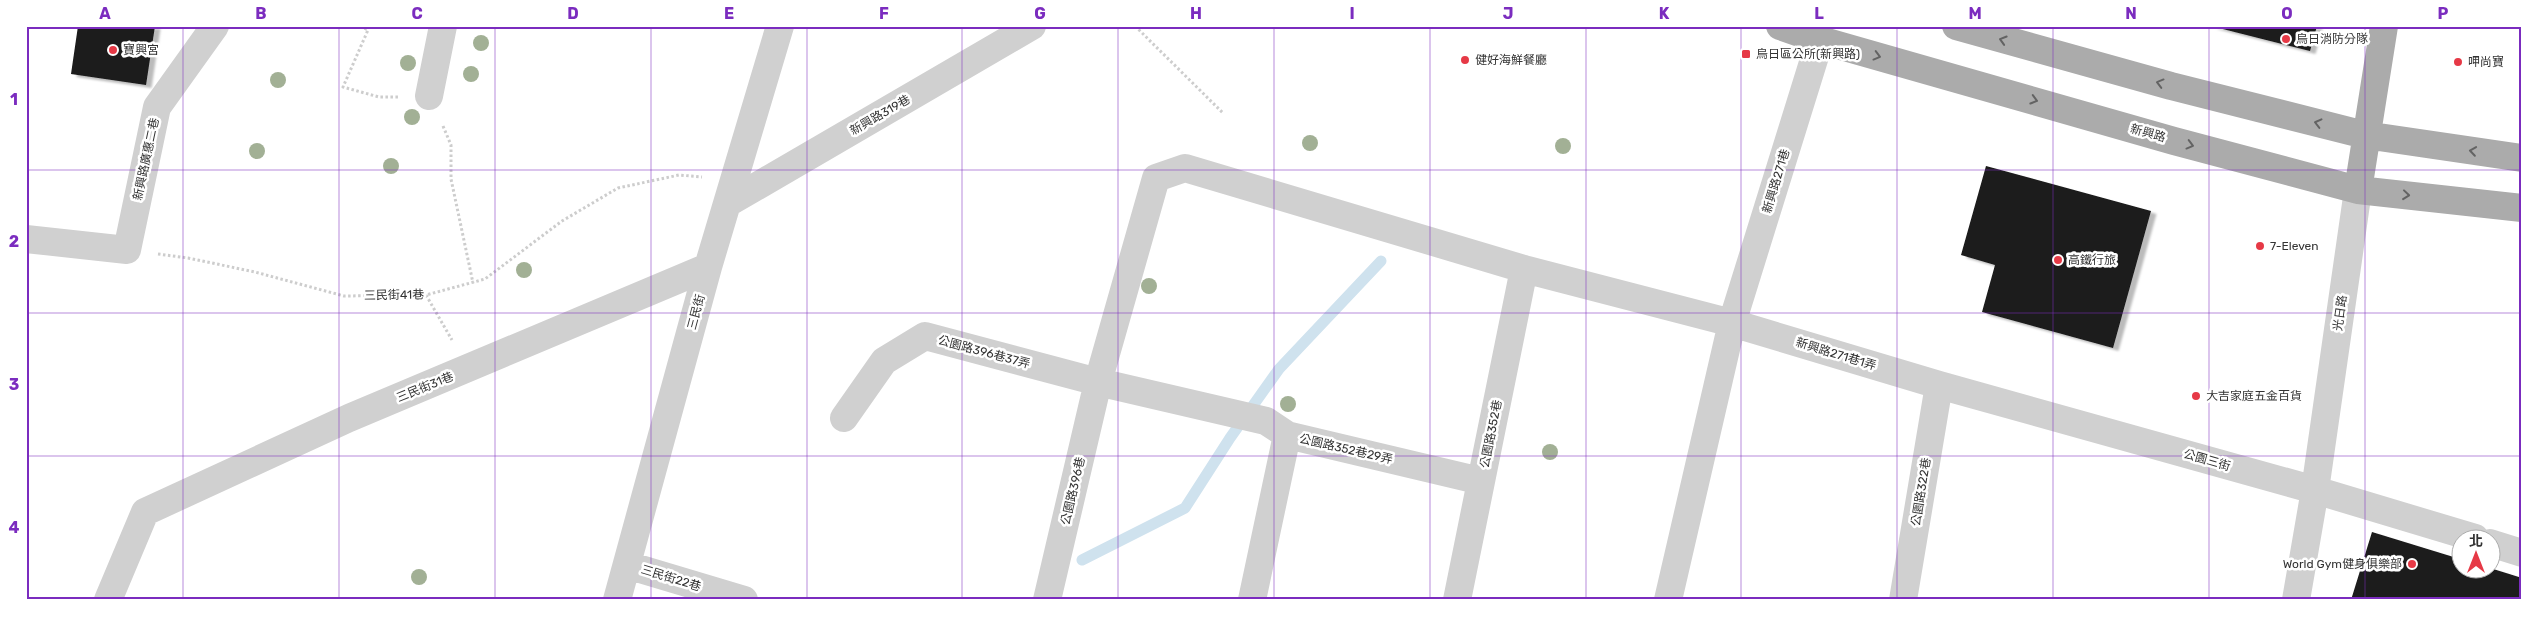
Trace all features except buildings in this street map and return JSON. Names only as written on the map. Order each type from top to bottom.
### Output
[{"type":"main road","name":"新興路","points":[[1780,26],[1820,40],[2174,141],[2358,190],[2522,208]]},
{"type":"main road","points":[[1956,26],[2170,86],[2365,135],[2522,158]]},
{"type":"main road","name":"光日路","points":[[2358,190],[2365,135],[2384,26]]},
{"type":"street","name":"新興路廣惠二巷","points":[[127,250],[157,107],[215,26]]},
{"type":"street","points":[[430,96],[443,26]]},
{"type":"street","name":"三民街","points":[[617,600],[708,267],[780,26]]},
{"type":"street","name":"新興路319巷","points":[[731,191],[1032,26]]},
{"type":"street","name":"新興路271巷","points":[[1668,600],[1732,323],[1820,40]]},
{"type":"street","name":"公園路396巷","points":[[1047,600],[1098,382],[1156,178],[1185,168],[1524,269]]},
{"type":"street","name":"光日路","points":[[2296,600],[2315,490],[2358,190]]},
{"type":"street","points":[[26,239],[127,250]]},
{"type":"street","name":"三民街31巷","points":[[108,600],[145,512],[350,418],[708,267]]},
{"type":"street","points":[[1524,269],[1732,323]]},
{"type":"street","name":"公園路352巷","points":[[1457,600],[1524,269]]},
{"type":"street","name":"新興路271巷1弄","points":[[1732,323],[1939,385]]},
{"type":"street","name":"公園路396巷37弄","points":[[844,418],[884,361],[926,336],[1098,382],[1223,411],[1277,428]]},
{"type":"street","name":"公園三街","points":[[1939,385],[2315,490],[2450,530]]},
{"type":"street","name":"公園路322巷","points":[[1903,600],[1939,385]]},
{"type":"street","name":"公園路352巷29弄","points":[[1252,600],[1277,428],[1481,481]]},
{"type":"street","points":[[2500,546],[2522,553]]},
{"type":"street","name":"三民街22巷","points":[[627,565],[744,600]]},
{"type":"path","points":[[360,26],[368,30],[344,87],[379,97],[430,96],[451,145],[451,179],[472,282]]},
{"type":"path","points":[[1135,26],[1223,113]]},
{"type":"path","name":"三民街41巷","points":[[127,250],[188,258],[344,296],[426,295],[485,279],[562,221],[618,188],[679,175],[731,191]]},
{"type":"path","points":[[426,295],[470,368]]},
{"type":"waterway","points":[[1082,560],[1185,508],[1230,438],[1279,369],[1381,261]]},
{"type":"place","name":"烏日消防分隊","points":[[2286,39]]},
{"type":"place","name":"寶興宮","points":[[113,50]]},
{"type":"place","name":"烏日區公所(新興路)","points":[[1746,54]]},
{"type":"place","name":"健好海鮮餐廳","points":[[1465,60]]},
{"type":"place","name":"呷尚寶","points":[[2458,62]]},
{"type":"place","name":"7-Eleven","points":[[2260,246]]},
{"type":"place","name":"高鐵行旅","points":[[2058,260]]},
{"type":"place","name":"大吉家庭五金百貨","points":[[2196,396]]},
{"type":"place","name":"World Gym健身俱樂部","points":[[2412,564]]}]
